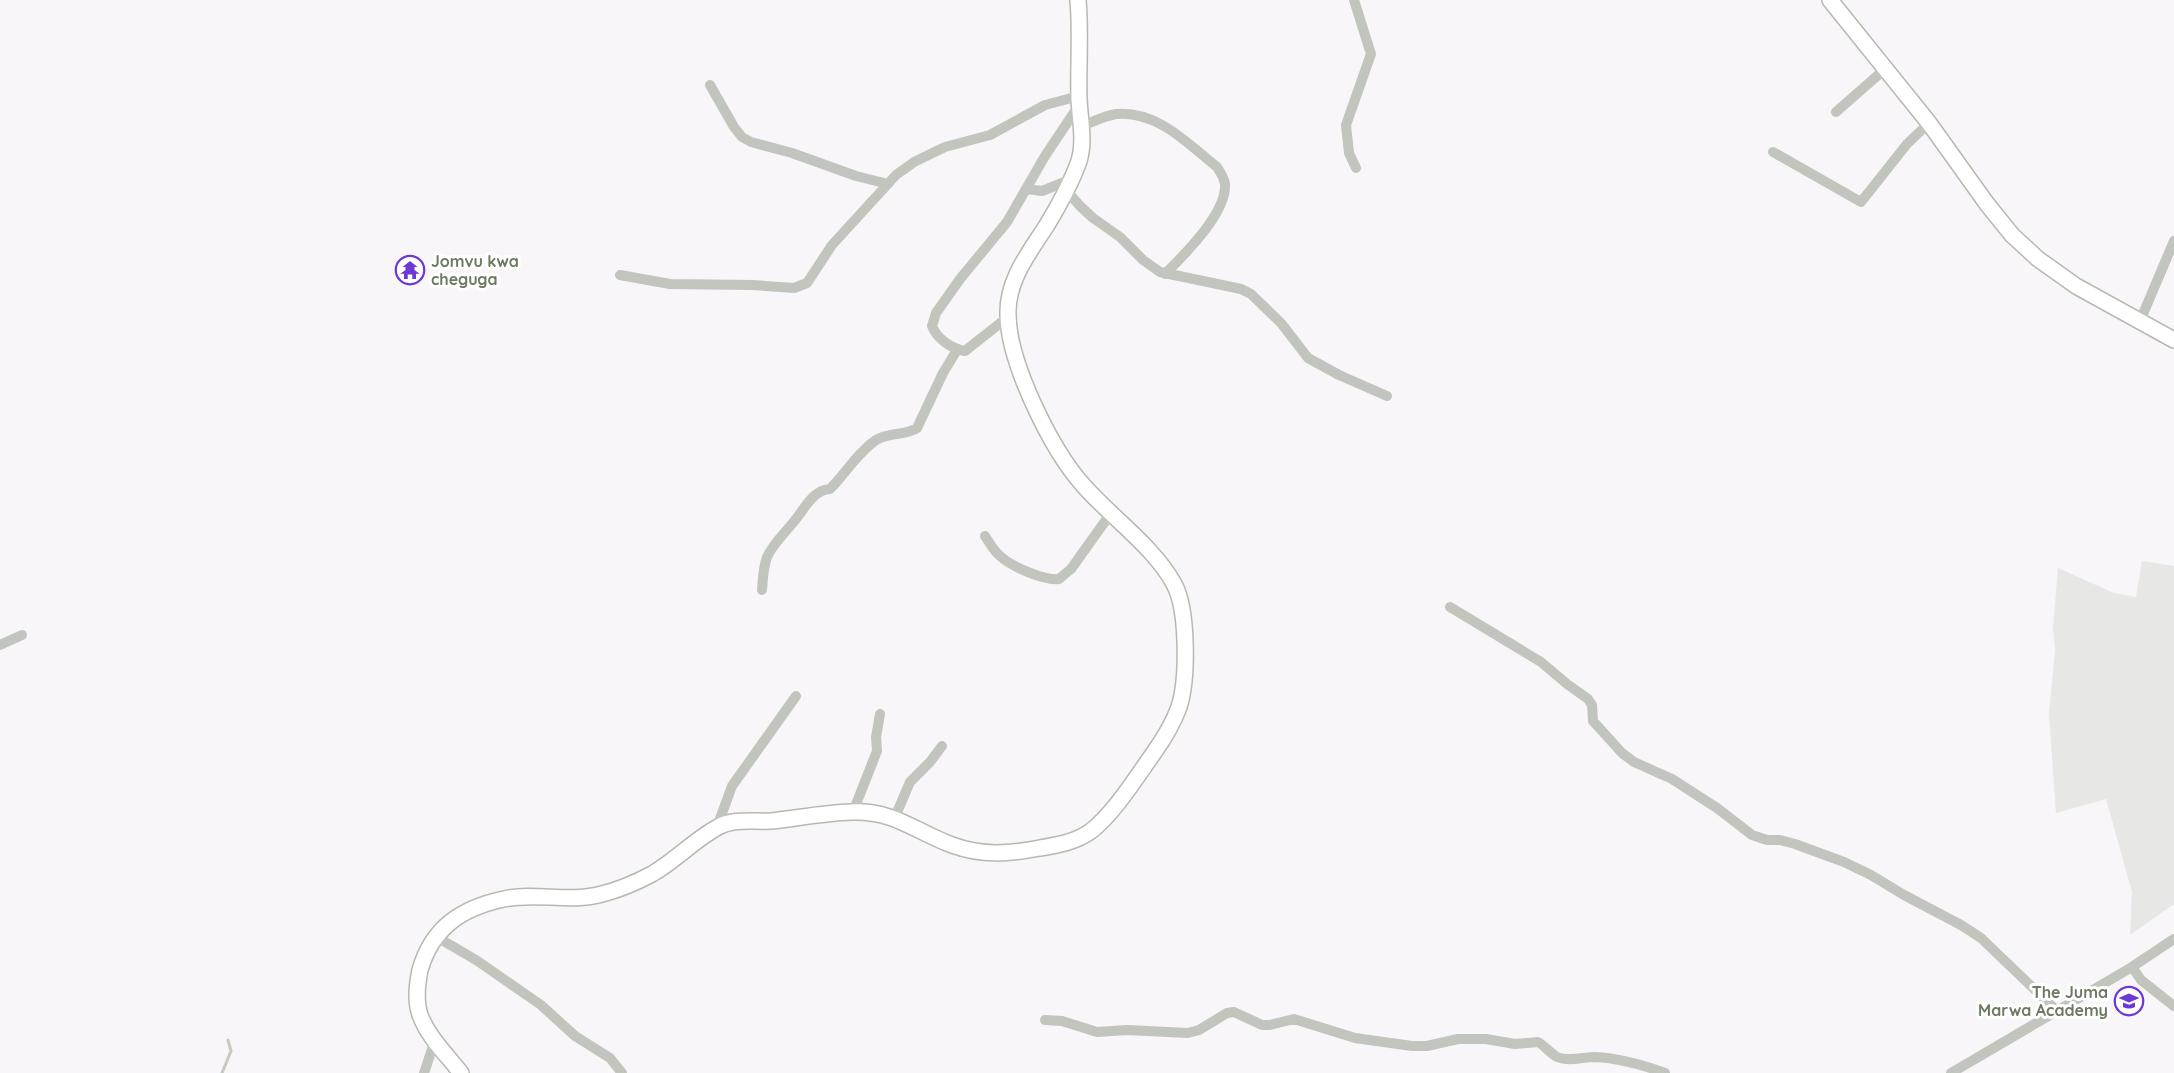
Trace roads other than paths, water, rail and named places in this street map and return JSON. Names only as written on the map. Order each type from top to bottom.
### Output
[{"type":"main road","points":[[461,1073],[435,1040],[420,1016],[417,992],[424,958],[430,944],[435,936],[454,919],[502,899],[580,898],[605,894],[653,873],[717,827],[734,821],[767,821],[868,812],[895,817],[954,845],[986,853],[1015,853],[1069,842],[1098,825],[1160,744],[1176,714],[1183,690],[1184,630],[1181,601],[1171,578],[1141,543],[1068,467],[1055,446],[1019,370],[1010,336],[1008,316],[1010,298],[1017,274],[1069,184],[1081,151],[1078,0]]},
{"type":"main road","points":[[1830,0],[1929,123],[2012,235],[2038,259],[2076,286],[2174,340]]},
{"type":"street","points":[[1354,0],[1371,54],[1371,60],[1346,125],[1349,153],[1356,168]]},
{"type":"street","points":[[1836,112],[1885,69]]},
{"type":"street","points":[[710,85],[734,127],[751,142],[888,184]]},
{"type":"street","points":[[620,275],[670,284],[753,285],[788,288],[802,286],[807,283],[827,251],[903,169],[945,147],[990,135],[1045,105],[1079,100]]},
{"type":"street","points":[[1008,316],[968,350],[957,350],[934,330],[931,324],[934,316],[960,279],[1007,222],[1079,100]]},
{"type":"street","points":[[1081,126],[1123,114],[1155,122],[1172,130],[1217,167],[1222,174],[1225,183],[1224,192],[1209,224],[1186,253],[1165,274]]},
{"type":"street","points":[[1773,152],[1861,202],[1907,144],[1929,123]]},
{"type":"street","points":[[1027,189],[1042,191],[1069,184],[1093,218],[1120,237],[1152,267],[1165,274],[1241,289],[1251,294],[1281,323],[1308,358],[1332,372],[1387,396]]},
{"type":"street","points":[[2140,321],[2174,241]]},
{"type":"street","points":[[762,590],[764,566],[768,555],[803,507],[824,489],[830,489],[848,466],[878,439],[910,432],[917,428],[943,373],[957,350]]},
{"type":"street","points":[[985,536],[997,554],[1007,561],[1050,579],[1059,579],[1071,569],[1111,513]]},
{"type":"street","points":[[1450,608],[1541,662],[1588,699],[1592,705],[1593,721],[1622,753],[1634,762],[1672,779],[1717,808],[1752,835],[1815,850],[1851,865],[1961,925],[1996,951],[2056,1010]]},
{"type":"street","points":[[0,645],[22,635]]},
{"type":"street","points":[[717,827],[732,786],[796,696]]},
{"type":"street","points":[[853,812],[877,751],[876,737],[880,714]]},
{"type":"street","points":[[895,817],[910,782],[942,746]]},
{"type":"street","points":[[435,936],[476,960],[541,1005],[575,1036],[610,1058],[622,1073]]},
{"type":"street","points":[[1951,1073],[2132,967],[2174,939]]},
{"type":"street","points":[[2132,967],[2141,980],[2174,1006]]},
{"type":"street","points":[[1046,1020],[1062,1021],[1097,1032],[1127,1030],[1188,1033],[1233,1012],[1262,1025],[1294,1019],[1355,1038],[1412,1046],[1426,1046],[1458,1039],[1486,1039],[1515,1044],[1538,1042],[1556,1056],[1566,1059],[1594,1057],[1612,1059],[1646,1066],[1665,1073]]},
{"type":"street","points":[[424,1073],[435,1040]]},
{"type":"waterway","points":[[222,1073],[231,1051],[228,1040]]},
{"type":"place","name":"Jomvu kwa cheguga","points":[[410,270]]},
{"type":"place","name":"The Juma Marwa Academy","points":[[2129,1001]]}]
